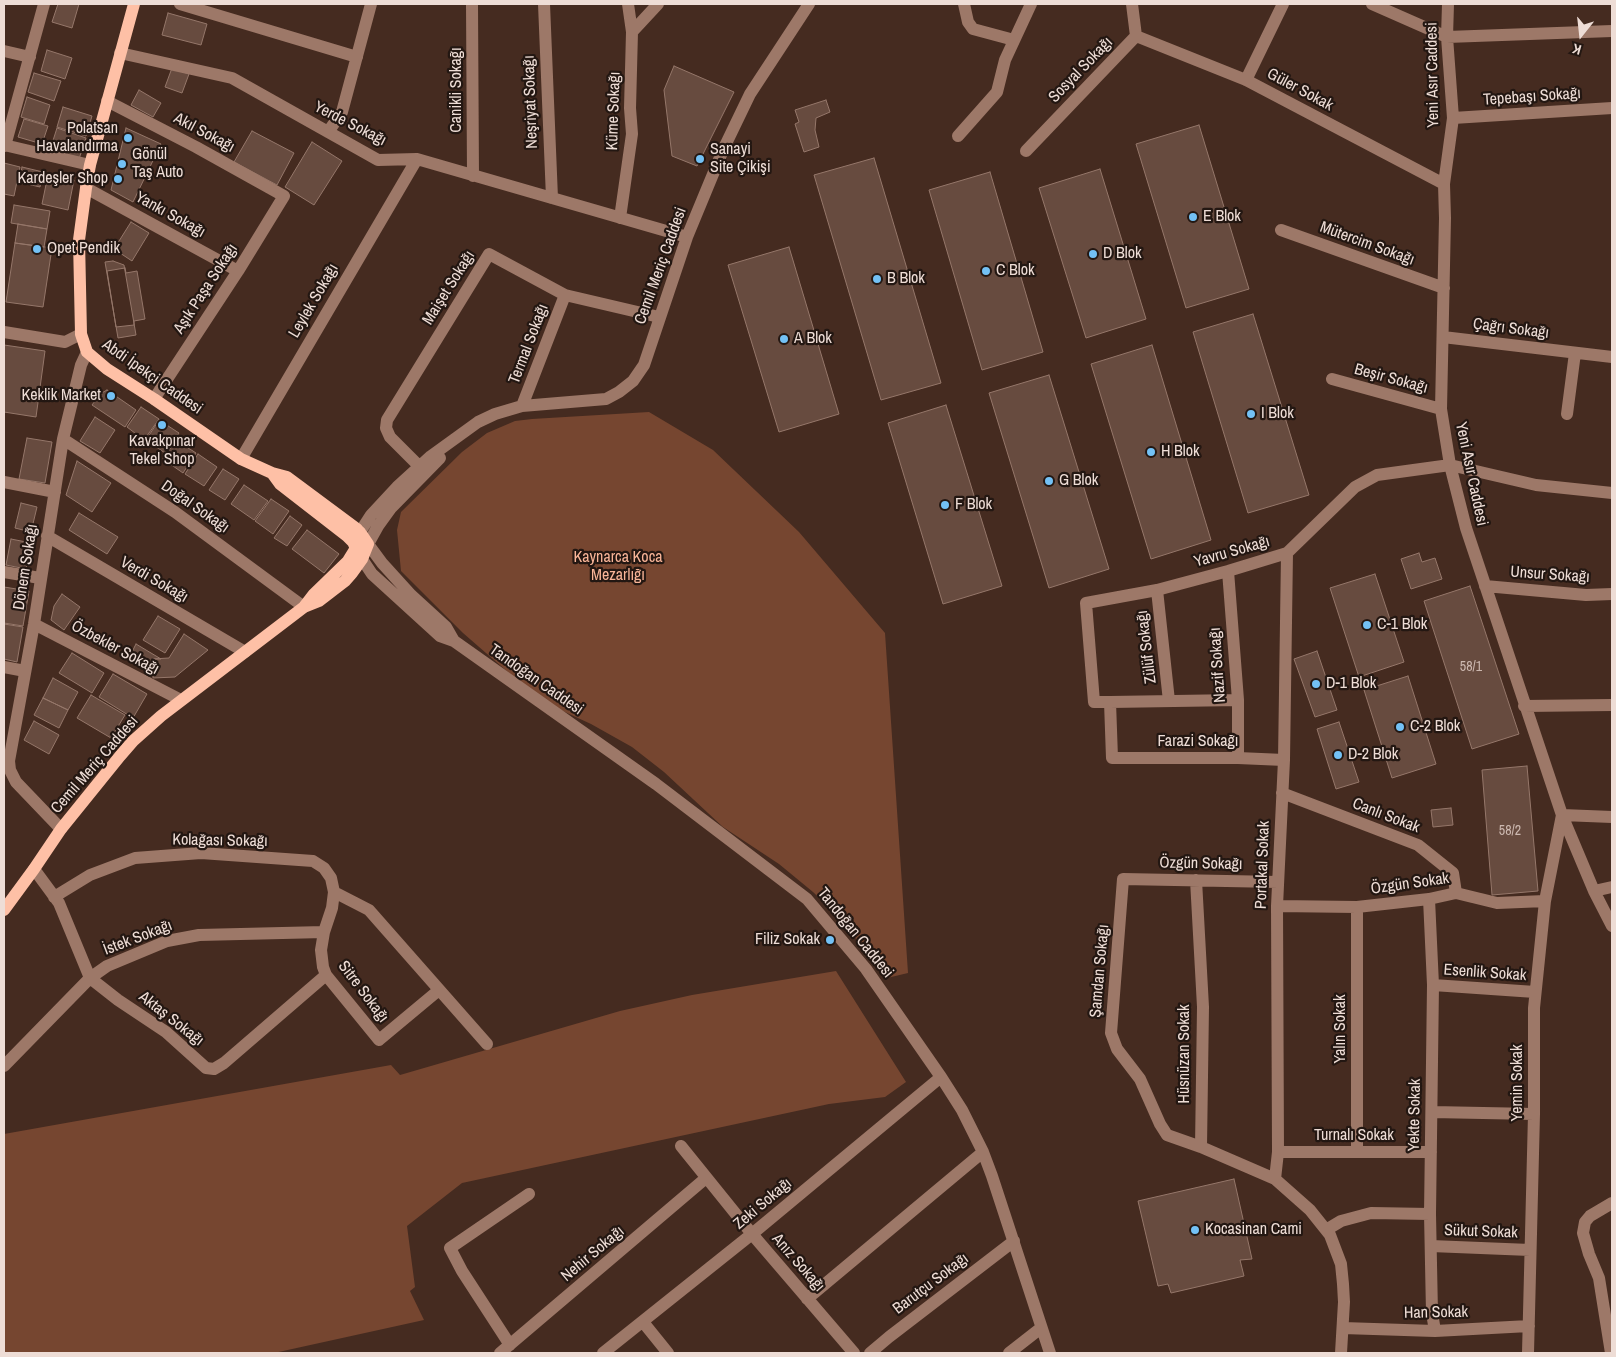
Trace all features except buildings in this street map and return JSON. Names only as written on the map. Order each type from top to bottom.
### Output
[{"type":"main road","name":"Abdi İpekçi Caddesi","points":[[134,4],[90,165],[86,188],[79,240],[81,334],[87,352],[107,369],[240,459],[272,474],[287,477],[360,532],[362,550]]},
{"type":"main road","name":"Abdi İpekçi Caddesi","points":[[272,474],[280,484],[347,536],[362,550]]},
{"type":"main road","name":"Cemil Meriç Caddesi","points":[[4,910],[61,829],[133,741],[181,700],[304,607],[314,594],[362,550]]},
{"type":"street","points":[[44,4],[5,146],[90,165]]},
{"type":"street","points":[[180,4],[357,57]]},
{"type":"street","points":[[328,132],[342,112],[371,4]]},
{"type":"street","name":"Canikli Sokağı","points":[[472,4],[473,176]]},
{"type":"street","name":"Neşriyat Sokağı","points":[[544,4],[552,198]]},
{"type":"street","name":"Küme Sokağı","points":[[620,218],[632,134],[630,108],[632,32],[628,4]]},
{"type":"street","points":[[632,32],[658,4]]},
{"type":"street","name":"Cemil Meriç Caddesi","points":[[360,532],[377,507],[418,466],[463,432],[486,418],[522,406],[606,399],[633,381],[644,365],[687,237],[716,166],[759,79],[808,4]]},
{"type":"street","points":[[964,4],[968,22],[973,29],[1014,40]]},
{"type":"street","points":[[958,136],[997,92],[1005,60],[1031,4]]},
{"type":"street","name":"Sosyal Sokağı","points":[[1026,151],[1136,36],[1132,4]]},
{"type":"street","points":[[1246,80],[1283,4]]},
{"type":"street","points":[[1372,4],[1447,37],[1612,31]]},
{"type":"street","name":"Yeni Asır Caddesi","points":[[1448,4],[1447,37],[1453,118],[1444,184],[1441,409],[1450,465],[1466,528],[1562,815],[1594,891],[1612,926]]},
{"type":"street","name":"Güler Sokak","points":[[1136,36],[1246,80],[1444,184]]},
{"type":"street","points":[[4,50],[30,57]]},
{"type":"street","name":"Yerde Sokağı","points":[[120,53],[232,78],[378,160],[417,159],[687,237]]},
{"type":"street","name":"Akıl Sokağı","points":[[107,101],[196,147],[284,196]]},
{"type":"street","name":"Tepebaşı Sokağı","points":[[1453,118],[1612,108]]},
{"type":"street","name":"Leylek Sokağı","points":[[240,459],[417,159]]},
{"type":"street","name":"Yankı Sokağı","points":[[86,188],[238,271]]},
{"type":"street","name":"Aşık Paşa Sokağı","points":[[154,399],[238,271],[284,196]]},
{"type":"street","name":"Mütercim Sokağı","points":[[1281,230],[1444,288]]},
{"type":"street","name":"Maişet Sokağı","points":[[418,466],[390,437],[386,428],[387,420],[489,254],[566,295],[659,317]]},
{"type":"street","name":"Termal Sokağı","points":[[522,406],[566,295]]},
{"type":"street","points":[[4,332],[65,342],[81,334]]},
{"type":"street","name":"Çağrı Sokağı","points":[[1443,337],[1612,358]]},
{"type":"street","name":"Dönem Sokağı","points":[[61,829],[16,782],[6,761],[34,624],[63,439],[81,365],[87,352]]},
{"type":"street","points":[[1567,414],[1576,353]]},
{"type":"street","name":"Beşir Sokağı","points":[[1332,379],[1441,409]]},
{"type":"street","name":"Cemil Meriç Caddesi","points":[[362,550],[391,508],[463,432]]},
{"type":"street","name":"Doğal Sokağı","points":[[63,439],[175,512],[304,607]]},
{"type":"street","points":[[1450,465],[1536,485],[1612,493]]},
{"type":"street","name":"Yavru Sokağı","points":[[1110,702],[1094,702],[1086,603],[1156,590],[1286,553],[1355,487],[1376,475],[1450,465]]},
{"type":"street","points":[[4,482],[54,492]]},
{"type":"street","name":"Verdi Sokağı","points":[[47,536],[245,652]]},
{"type":"street","name":"Tandoğan Caddesi","points":[[362,550],[382,563],[411,596],[446,627],[454,642],[656,784],[807,899],[866,969],[962,1110],[983,1152],[992,1176],[1050,1353]]},
{"type":"street","name":"Portakal Sokak","points":[[1275,1180],[1278,1152],[1277,906],[1284,760],[1286,553]]},
{"type":"street","name":"Nazif Sokağı","points":[[1228,571],[1238,700],[1238,758]]},
{"type":"street","points":[[4,572],[40,578]]},
{"type":"street","name":"Unsur Sokağı","points":[[1485,586],[1586,595],[1612,594]]},
{"type":"street","name":"Zülüf Sokağı","points":[[1156,590],[1169,701]]},
{"type":"street","name":"Özbekler Sokağı","points":[[34,624],[181,700]]},
{"type":"street","points":[[4,667],[25,671]]},
{"type":"street","points":[[1110,702],[1238,700]]},
{"type":"street","name":"Farazi Sokağı","points":[[1110,702],[1112,758],[1284,760]]},
{"type":"street","points":[[1524,706],[1612,705]]},
{"type":"street","name":"Canlı Sokak","points":[[1282,793],[1418,845],[1453,873],[1456,893]]},
{"type":"street","points":[[1562,815],[1612,817]]},
{"type":"street","name":"Yemin Sokak","points":[[1528,1353],[1535,992],[1545,901],[1562,815]]},
{"type":"street","name":"Kolağası Sokağı","points":[[54,897],[90,875],[135,858],[201,853],[313,861],[324,868],[331,878],[334,892]]},
{"type":"street","name":"Aktaş Sokağı","points":[[34,869],[63,912],[90,978],[118,1000],[166,1032],[206,1068],[214,1069],[230,1058],[326,975]]},
{"type":"street","name":"Özgün Sokağı","points":[[1123,879],[1278,882]]},
{"type":"street","name":"Şamdan Sokağı","points":[[1123,879],[1111,1033],[1118,1049],[1140,1079],[1160,1124],[1167,1135],[1201,1147]]},
{"type":"street","name":"Hüsnüzan Sokak","points":[[1196,880],[1202,1007],[1201,1147]]},
{"type":"street","points":[[1594,891],[1612,887]]},
{"type":"street","points":[[324,932],[332,908],[334,892],[369,910],[487,1044]]},
{"type":"street","name":"Özgün Sokak","points":[[1277,906],[1357,907],[1430,899],[1456,893],[1497,903],[1545,901]]},
{"type":"street","name":"Yekte Sokak","points":[[1430,899],[1434,986],[1430,1214],[1432,1313],[1435,1331]]},
{"type":"street","name":"Yalın Sokak","points":[[1357,907],[1357,1151]]},
{"type":"street","name":"Sitre Sokağı","points":[[324,932],[322,959],[326,975],[379,1040],[439,990]]},
{"type":"street","name":"İstek Sokağı","points":[[4,1066],[90,978],[107,966],[167,941],[198,935],[324,932]]},
{"type":"street","name":"Esenlik Sokak","points":[[1434,986],[1535,992]]},
{"type":"street","name":"Zeki Sokağı","points":[[603,1353],[752,1234],[941,1077]]},
{"type":"street","points":[[1432,1112],[1534,1114]]},
{"type":"street","name":"Anız Sokağı","points":[[681,1146],[752,1234],[854,1353]]},
{"type":"street","points":[[1201,1147],[1275,1180],[1310,1210],[1326,1230],[1335,1246],[1341,1264],[1344,1302],[1341,1353]]},
{"type":"street","points":[[807,1299],[983,1152]]},
{"type":"street","name":"Turnalı Sokak","points":[[1278,1152],[1431,1152]]},
{"type":"street","name":"Nehir Sokağı","points":[[505,1349],[706,1178]]},
{"type":"street","points":[[505,1349],[450,1248],[529,1194]]},
{"type":"street","points":[[1611,1353],[1599,1278],[1583,1233],[1585,1222],[1590,1216],[1612,1203]]},
{"type":"street","points":[[1326,1230],[1341,1221],[1371,1213],[1430,1214]]},
{"type":"street","name":"Barutçu Sokağı","points":[[870,1353],[1014,1241]]},
{"type":"street","name":"Sükut Sokak","points":[[1431,1246],[1530,1250]]},
{"type":"street","points":[[643,1322],[668,1353]]},
{"type":"street","name":"Han Sokak","points":[[1343,1328],[1435,1331],[1529,1326]]},
{"type":"street","points":[[1009,1353],[1041,1328]]},
{"type":"green space","name":"Kaynarca Koca Mezarlığı","points":[[649,412],[713,450],[799,532],[885,633],[908,973],[887,978],[838,916],[813,892],[779,864],[723,827],[664,772],[632,747],[591,724],[554,707],[517,680],[463,633],[401,571],[397,530],[401,512],[462,452],[487,433],[515,421]]},
{"type":"green space","points":[[836,971],[906,1082],[885,1097],[829,1104],[462,1183],[407,1226],[415,1287],[410,1291],[424,1320],[274,1353],[4,1353],[4,1134],[391,1065],[400,1075],[620,1011],[692,995]]},
{"type":"place","name":"Polatsan Havalandırma","points":[[128,138]]},
{"type":"place","name":"Sanayi Site Çikişi","points":[[700,159]]},
{"type":"place","name":"Gönül Taş Auto","points":[[122,164]]},
{"type":"place","name":"Kardeşler Shop","points":[[118,179]]},
{"type":"place","name":"E Blok","points":[[1193,217]]},
{"type":"place","name":"Opet Pendik","points":[[37,249]]},
{"type":"place","name":"D Blok","points":[[1093,254]]},
{"type":"place","name":"C Blok","points":[[986,271]]},
{"type":"place","name":"B Blok","points":[[877,279]]},
{"type":"place","name":"A Blok","points":[[784,339]]},
{"type":"place","name":"Keklik Market","points":[[111,396]]},
{"type":"place","name":"I Blok","points":[[1251,414]]},
{"type":"place","name":"Kavakpınar Tekel Shop","points":[[162,425]]},
{"type":"place","name":"H Blok","points":[[1151,452]]},
{"type":"place","name":"G Blok","points":[[1049,481]]},
{"type":"place","name":"F Blok","points":[[945,505]]},
{"type":"place","name":"C-1 Blok","points":[[1367,625]]},
{"type":"place","name":"D-1 Blok","points":[[1316,684]]},
{"type":"place","name":"C-2 Blok","points":[[1400,727]]},
{"type":"place","name":"D-2 Blok","points":[[1338,755]]},
{"type":"place","name":"Filiz Sokak","points":[[830,940]]},
{"type":"place","name":"Kocasinan Cami","points":[[1195,1230]]}]
